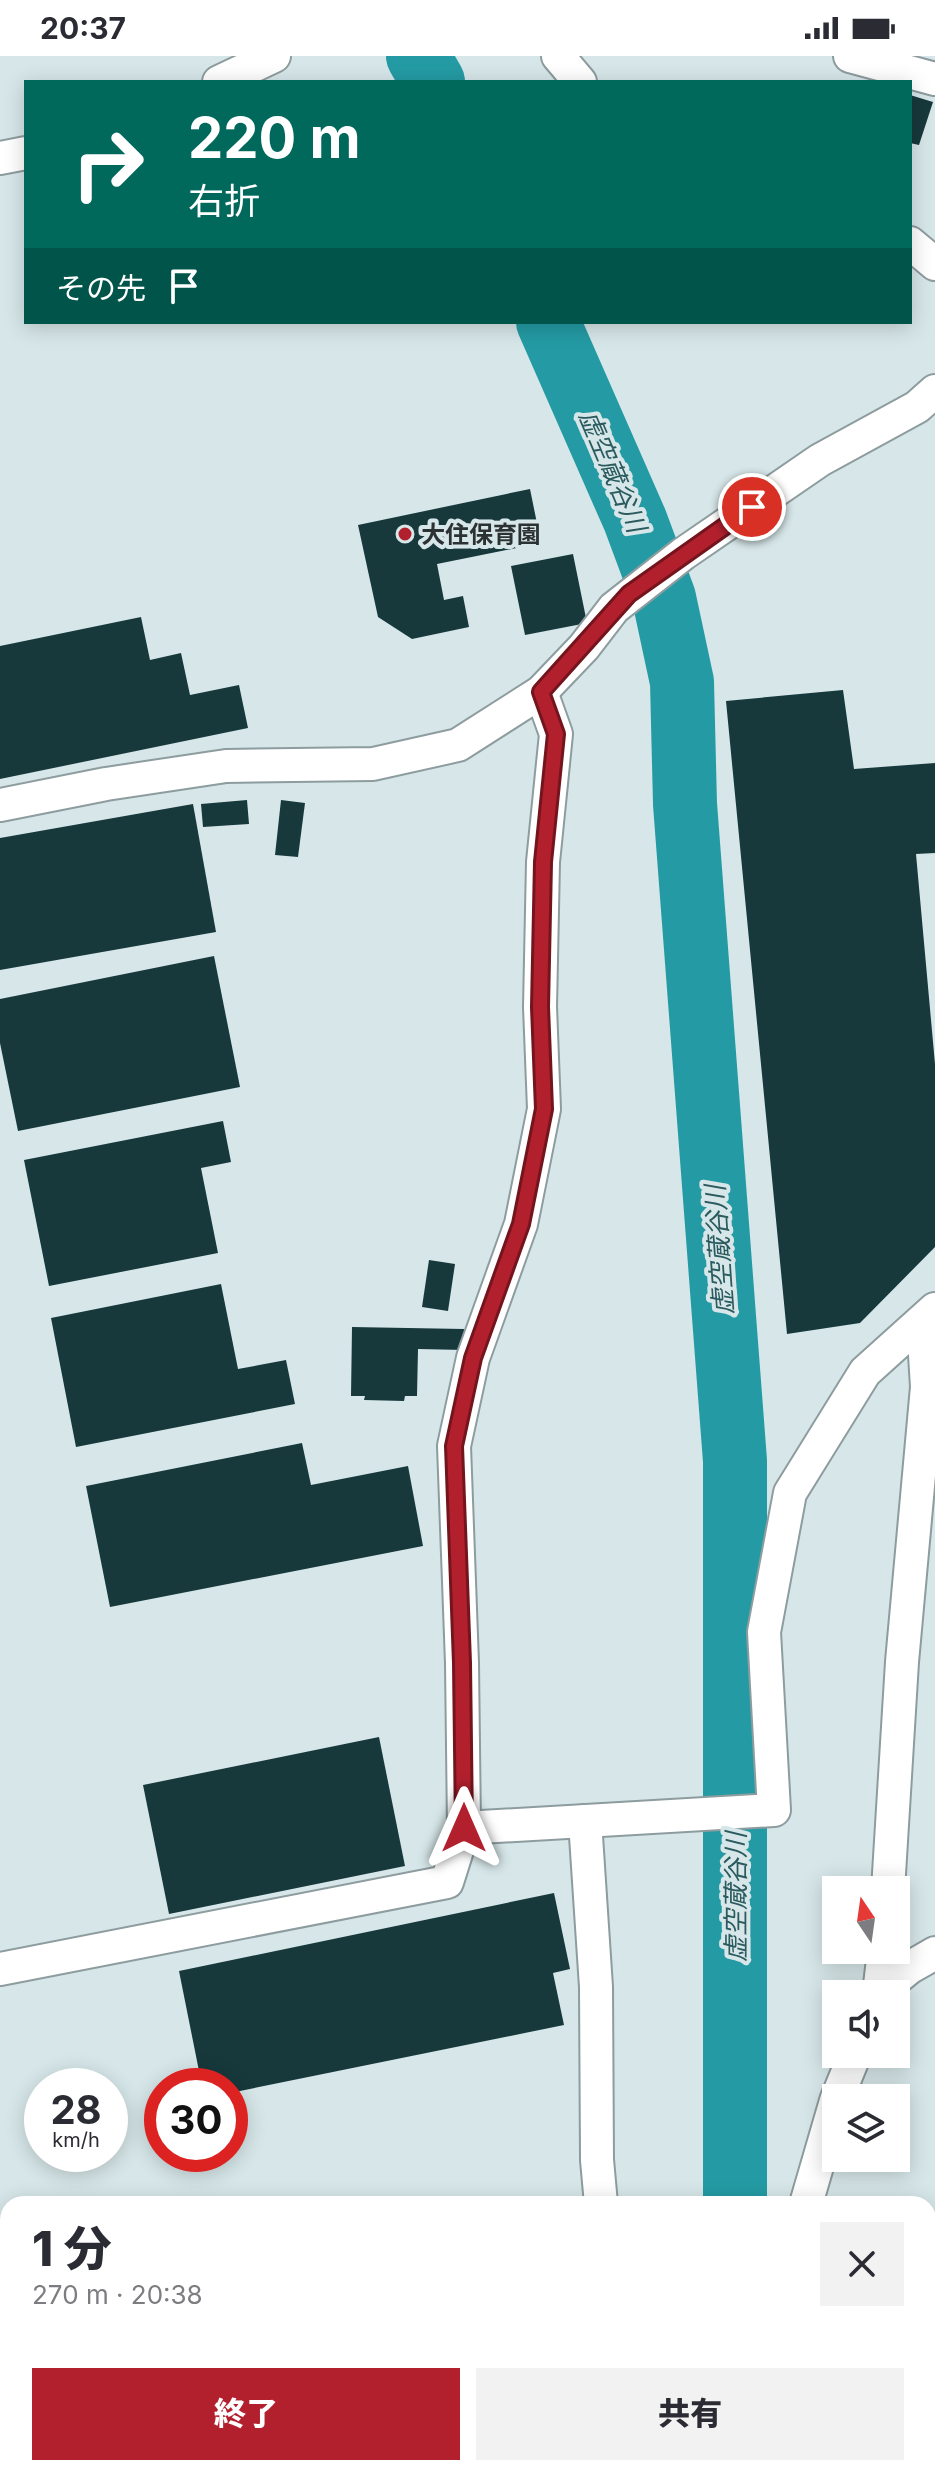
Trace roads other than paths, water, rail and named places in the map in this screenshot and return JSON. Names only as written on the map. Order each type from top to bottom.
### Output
[{"type":"street","points":[[223,80],[274,56]]},
{"type":"street","points":[[558,56],[578,80]]},
{"type":"street","points":[[839,80],[847,56],[935,79]]},
{"type":"street","points":[[0,158],[24,153]]},
{"type":"street","points":[[912,245],[935,264]]},
{"type":"street","points":[[0,805],[106,784],[226,766],[373,764],[458,745],[541,692],[629,594],[820,460],[917,407],[935,391]]},
{"type":"street","points":[[0,1969],[447,1882],[464,1828],[454,1446],[473,1358],[521,1224],[544,1109],[540,1007],[543,862],[556,734],[541,692]]},
{"type":"street","points":[[464,1828],[774,1810],[764,1632],[790,1493],[865,1372],[929,1315]]},
{"type":"street","points":[[889,1876],[902,1662],[927,1387],[929,1315]]},
{"type":"street","points":[[585,1821],[596,1987],[597,2160],[600,2196]]},
{"type":"street","points":[[895,1980],[935,1953]]},
{"type":"street","points":[[808,2196],[822,2148]]},
{"type":"waterway","name":"虚空蔵谷川","points":[[418,56],[432,80]]},
{"type":"waterway","name":"虚空蔵谷川","points":[[549,324],[635,520],[664,598],[682,682],[685,804],[735,1461],[735,2196]]},
{"type":"place","name":"大住保育園","points":[[405,534]]}]
